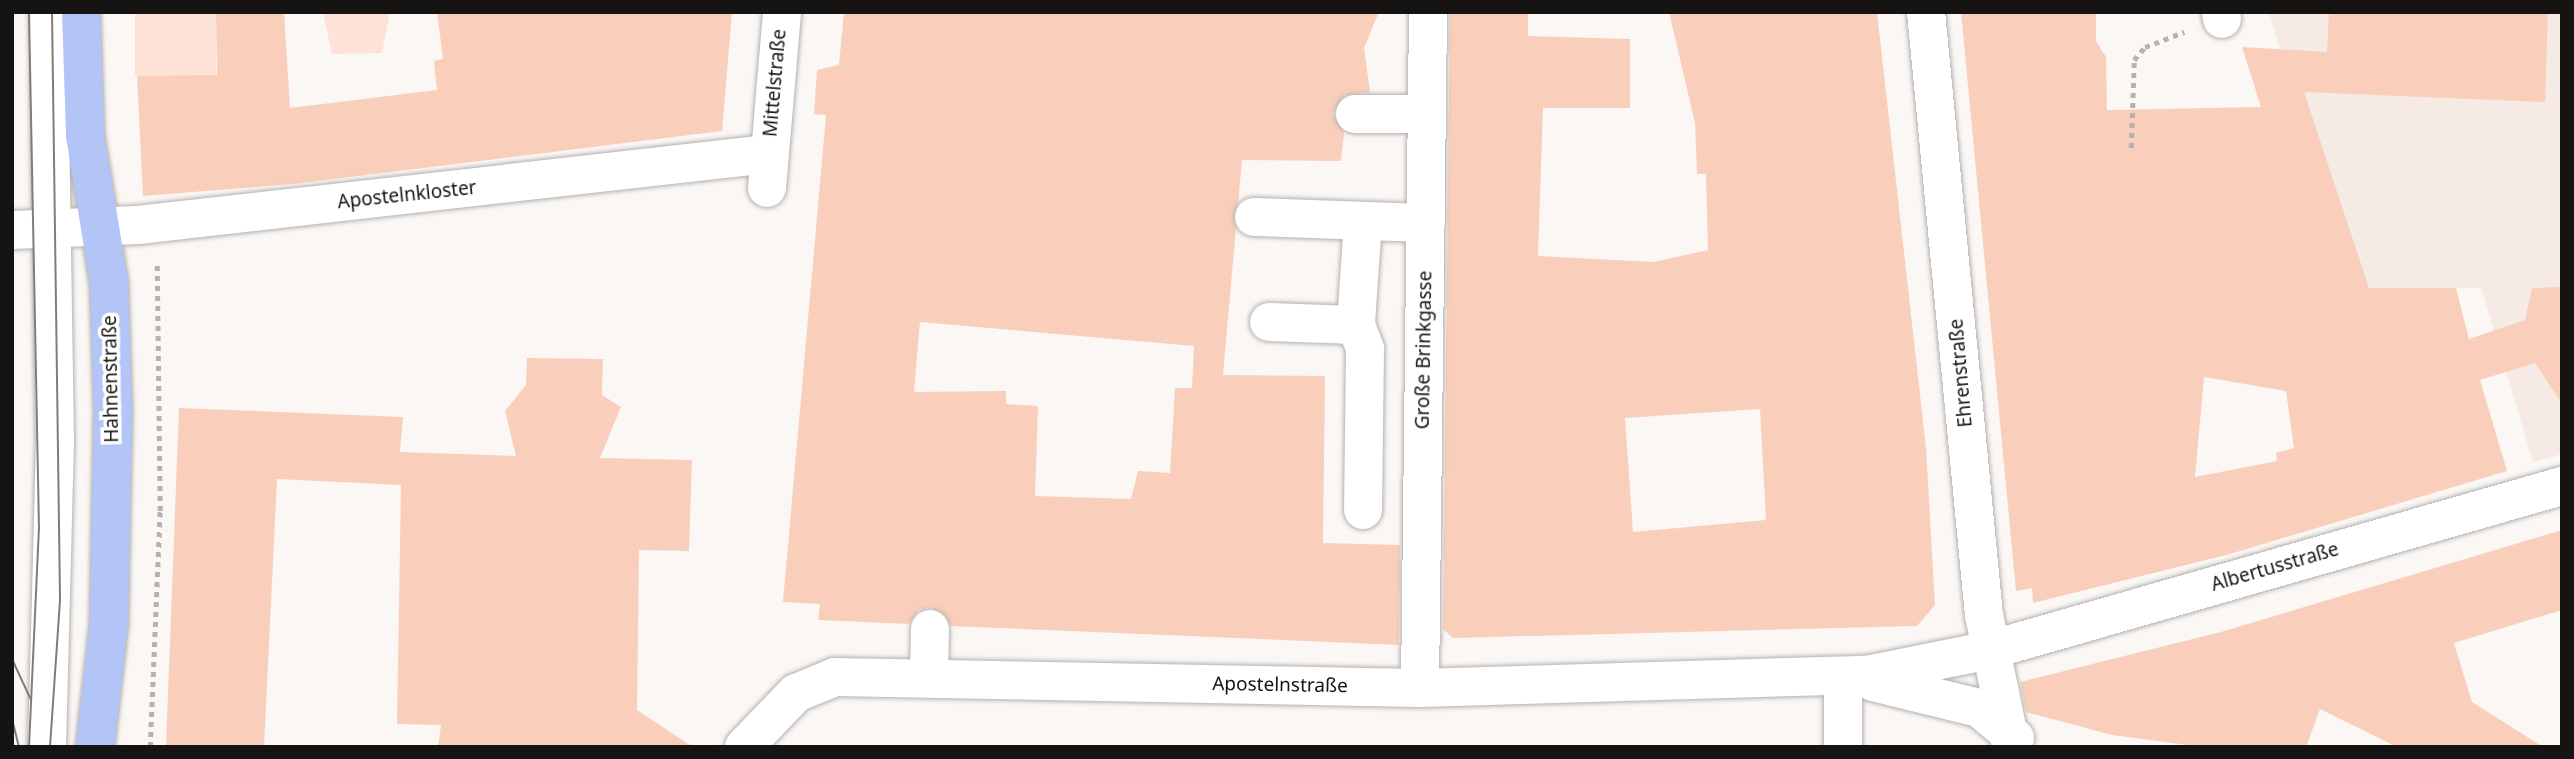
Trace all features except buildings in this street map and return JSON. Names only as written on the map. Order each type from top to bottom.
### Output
[{"type":"main road","name":"Hahnenstraße","points":[[81,12],[85,135],[97,227],[108,283],[113,451],[109,623],[96,747]]},
{"type":"street","points":[[33,12],[34,230],[42,428],[34,747]]},
{"type":"street","points":[[47,747],[55,597],[34,230],[48,12]]},
{"type":"street","name":"Mittelstraße","points":[[767,171],[782,12]]},
{"type":"street","name":"Große Brinkgasse","points":[[1420,688],[1428,12]]},
{"type":"street","name":"Ehrenstraße","points":[[1926,12],[1990,650],[2015,742]]},
{"type":"street","points":[[1355,114],[1427,114]]},
{"type":"street","name":"Apostelnkloster","points":[[34,230],[767,171]]},
{"type":"street","points":[[1254,217],[1426,223]]},
{"type":"street","points":[[1363,221],[1356,326],[1365,349],[1363,510]]},
{"type":"street","points":[[1269,322],[1356,326]]},
{"type":"street","name":"Albertusstraße","points":[[1990,650],[2562,486]]},
{"type":"street","points":[[929,677],[930,629]]},
{"type":"street","name":"Apostelnstraße","points":[[744,747],[814,681],[929,677],[1420,688],[1843,678],[1990,650]]},
{"type":"street","points":[[1843,678],[1843,747]]},
{"type":"street","name":"Apostelnstraße","points":[[1843,678],[1979,708],[2015,742]]},
{"type":"path","points":[[2131,148],[2134,60],[2145,47],[2221,15]]},
{"type":"shaded area","points":[[135,12],[216,12],[216,76],[135,76]]},
{"type":"shaded area","points":[[323,12],[390,12],[382,53],[332,54]]},
{"type":"shaded area","points":[[2269,12],[2562,12],[2562,454],[2533,462],[2481,288],[2352,288]]},
{"type":"tram line","points":[[29,12],[39,529],[29,747]]},
{"type":"tram line","points":[[50,747],[60,599],[52,12]]},
{"type":"tram line","points":[[12,659],[31,700]]},
{"type":"tram line","points":[[12,719],[19,747]]}]
